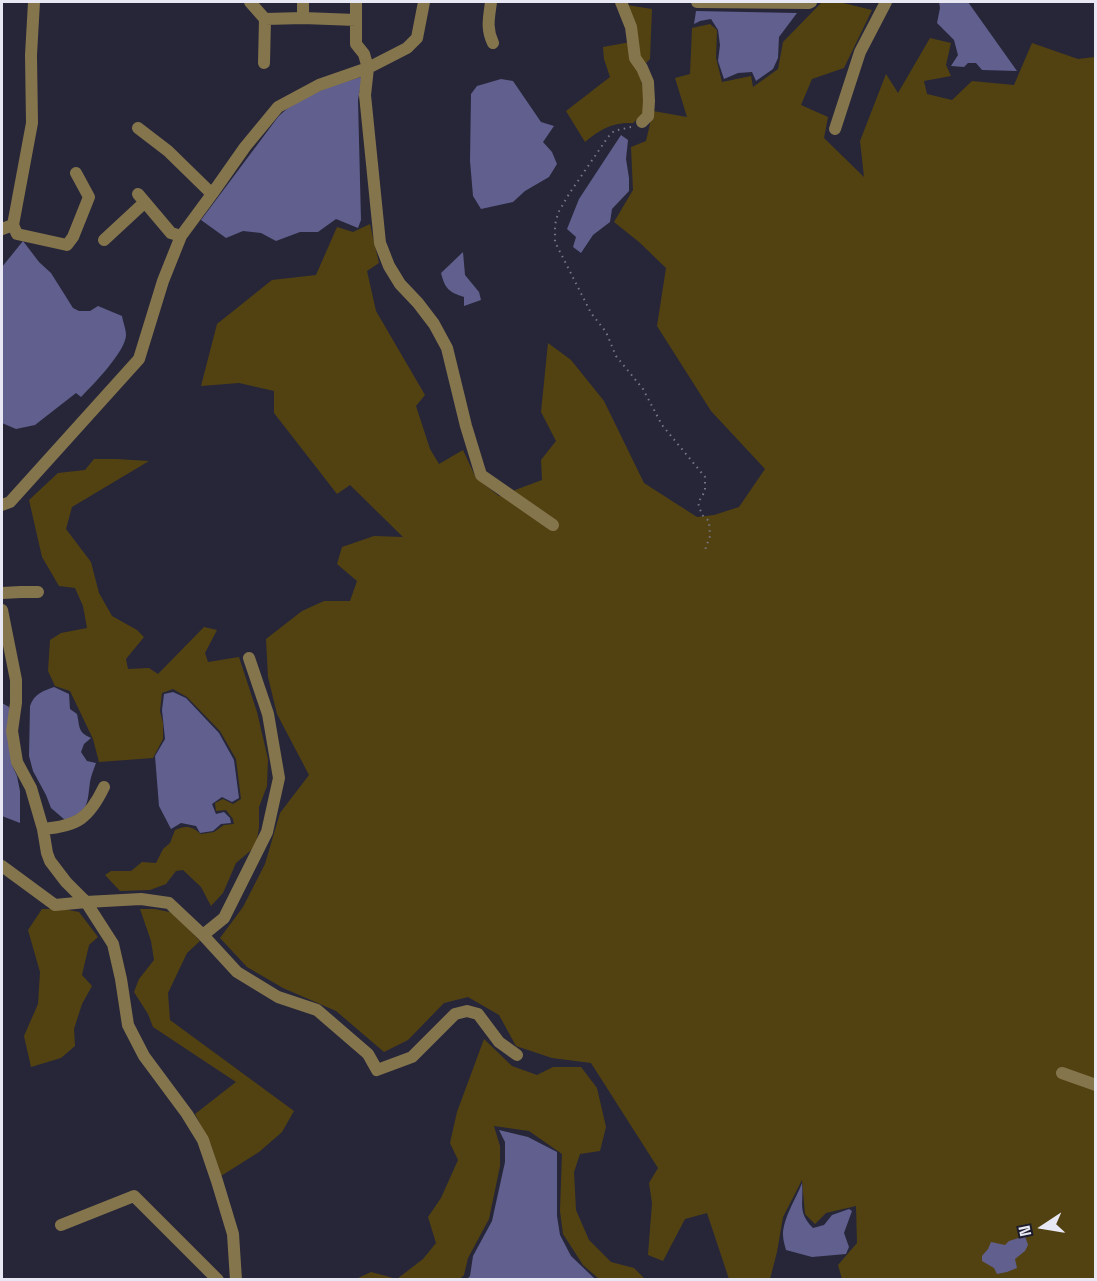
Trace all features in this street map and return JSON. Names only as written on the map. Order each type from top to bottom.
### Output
[{"type":"street","points":[[34,2],[31,55],[32,123],[7,227],[17,234],[67,245],[74,237],[89,197],[76,173]]},
{"type":"street","points":[[250,2],[265,19],[264,63]]},
{"type":"street","points":[[303,2],[303,18]]},
{"type":"street","points":[[356,2],[356,44],[364,54],[368,68],[365,95],[380,243],[389,266],[400,284],[434,324],[447,348],[466,426],[481,475],[553,525]]},
{"type":"street","points":[[2,505],[10,502],[140,359],[163,281],[181,236],[244,147],[278,106],[319,85],[368,68],[406,48],[417,38],[424,2]]},
{"type":"street","points":[[491,2],[488,27],[493,44]]},
{"type":"street","points":[[621,2],[631,27],[635,58],[648,82],[648,116],[642,122]]},
{"type":"street","points":[[697,2],[811,2]]},
{"type":"street","points":[[835,129],[861,52],[886,2]]},
{"type":"street","points":[[265,19],[356,20]]},
{"type":"street","points":[[138,128],[168,151],[212,194]]},
{"type":"street","points":[[104,240],[141,198],[171,233],[181,236]]},
{"type":"street","points":[[2,593],[38,592]]},
{"type":"street","points":[[2,610],[16,680],[12,731],[17,762],[31,788],[43,829],[47,853],[50,861],[66,882],[86,902],[113,944],[128,1025],[144,1056],[203,1140],[232,1234],[236,1280]]},
{"type":"street","points":[[203,935],[224,918],[267,832],[279,778],[268,714],[249,658]]},
{"type":"street","points":[[43,829],[60,827],[84,818],[96,803],[104,787]]},
{"type":"street","points":[[2,866],[55,905],[141,899],[169,903],[237,972],[278,997],[317,1010],[368,1054],[377,1070],[412,1057],[455,1014],[467,1011],[478,1014],[499,1042],[517,1055]]},
{"type":"street","points":[[1062,1073],[1095,1085]]},
{"type":"street","points":[[61,1225],[134,1196],[218,1280]]},
{"type":"path","points":[[642,122],[614,131],[608,137],[558,213],[555,242],[591,313],[606,332],[616,356],[642,390],[662,425],[705,477],[705,491],[698,503],[702,514],[709,521],[710,536],[705,550]]},
{"type":"shaded area","points":[[822,2],[839,2],[872,10],[844,68],[812,79],[801,105],[828,117],[824,138],[864,177],[860,141],[886,74],[898,93],[930,38],[951,43],[946,65],[951,76],[924,81],[927,94],[952,100],[972,81],[1014,85],[1032,43],[1078,59],[1095,57],[1095,1279],[842,1279],[838,1265],[857,1243],[856,1206],[826,1213],[815,1224],[805,1214],[802,1180],[783,1217],[770,1279],[729,1279],[707,1213],[685,1219],[663,1261],[648,1255],[652,1203],[649,1183],[658,1168],[591,1063],[552,1058],[516,1046],[499,1015],[468,997],[444,1003],[408,1040],[384,1052],[336,1011],[283,988],[247,967],[220,938],[243,907],[265,864],[280,813],[309,775],[277,714],[268,677],[266,639],[302,611],[324,601],[350,601],[357,581],[337,564],[342,547],[374,536],[403,537],[350,485],[337,494],[274,413],[274,391],[239,383],[201,386],[217,324],[272,280],[316,275],[337,227],[353,232],[370,224],[379,263],[367,271],[376,311],[425,395],[416,406],[430,449],[439,464],[463,450],[476,478],[499,496],[542,480],[541,460],[556,441],[541,412],[548,343],[571,360],[604,401],[644,483],[697,517],[714,515],[739,507],[765,469],[711,411],[657,326],[666,268],[614,222],[633,190],[631,147],[646,141],[653,111],[687,117],[675,78],[690,74],[692,28],[710,24],[717,30],[716,58],[722,82],[751,76],[753,87],[778,69],[783,42]]},
{"type":"shaded area","points":[[627,5],[652,9],[650,59],[639,70],[645,97],[643,114],[633,123],[607,127],[585,142],[566,111],[610,77],[603,47],[636,41]]},
{"type":"shaded area","points":[[94,459],[149,461],[72,507],[66,529],[91,562],[99,593],[112,616],[137,630],[144,637],[126,659],[128,669],[149,668],[158,674],[204,627],[217,630],[205,653],[208,662],[239,657],[257,712],[268,759],[267,786],[259,807],[256,846],[236,863],[223,893],[211,906],[201,887],[183,870],[176,871],[166,884],[150,890],[120,891],[105,875],[111,871],[131,871],[142,862],[156,863],[163,849],[170,843],[175,830],[179,828],[189,827],[201,834],[214,832],[224,825],[234,824],[226,810],[216,811],[215,803],[223,799],[233,804],[241,799],[236,759],[220,731],[187,697],[173,689],[162,693],[160,711],[163,739],[153,758],[99,762],[93,739],[70,691],[55,686],[48,671],[50,640],[61,633],[87,628],[83,606],[75,588],[59,586],[42,557],[29,500],[58,473],[85,470]]},
{"type":"shaded area","points":[[42,909],[79,912],[98,937],[89,945],[82,975],[92,986],[82,1004],[74,1029],[75,1046],[61,1058],[31,1067],[24,1036],[38,1004],[40,972],[28,930]]},
{"type":"shaded area","points":[[140,909],[174,913],[200,941],[187,953],[168,993],[170,1020],[294,1111],[282,1132],[259,1152],[221,1176],[211,1145],[195,1114],[236,1082],[153,1027],[148,1014],[134,992],[139,979],[154,960],[151,941]]},
{"type":"shaded area","points":[[484,1039],[512,1066],[537,1075],[553,1067],[581,1067],[597,1088],[606,1127],[600,1151],[580,1154],[574,1172],[576,1210],[589,1240],[611,1262],[634,1268],[644,1279],[599,1279],[583,1265],[563,1234],[560,1211],[562,1154],[529,1131],[494,1126],[500,1146],[500,1166],[489,1219],[468,1258],[464,1275],[460,1279],[397,1279],[423,1259],[436,1243],[428,1217],[441,1198],[458,1160],[450,1143],[457,1112]]},
{"type":"shaded area","points":[[371,1272],[397,1279],[356,1279]]},
{"type":"water","points":[[939,2],[968,2],[1017,71],[982,70],[976,63],[968,63],[964,67],[951,66],[958,55],[954,40],[937,23]]},
{"type":"water","points":[[696,11],[797,13],[779,37],[778,58],[773,69],[756,81],[752,72],[738,73],[724,79],[718,61],[720,45],[718,30],[711,19],[694,24]]},
{"type":"water","points":[[361,77],[358,100],[361,220],[358,228],[336,219],[318,232],[300,232],[276,241],[261,233],[243,231],[226,238],[201,220],[278,117],[306,97]]},
{"type":"water","points":[[501,79],[513,81],[541,122],[554,126],[543,142],[552,152],[557,164],[549,177],[525,191],[513,202],[481,209],[473,196],[470,161],[471,94],[477,86]]},
{"type":"water","points":[[621,135],[628,140],[626,159],[629,191],[612,209],[610,222],[593,235],[581,253],[573,247],[576,237],[567,229],[579,199]]},
{"type":"water","points":[[23,241],[51,273],[73,308],[79,311],[90,311],[98,306],[122,316],[126,335],[125,342],[115,359],[81,397],[76,393],[35,425],[16,429],[2,423],[2,267]]},
{"type":"water","points":[[463,252],[465,275],[479,292],[481,300],[464,306],[464,297],[448,289],[441,273]]},
{"type":"water","points":[[54,687],[69,694],[70,709],[77,714],[81,731],[91,738],[84,744],[81,752],[87,761],[96,763],[83,810],[65,820],[51,808],[33,771],[29,756],[30,706],[36,696]]},
{"type":"water","points":[[173,692],[186,698],[219,733],[234,760],[239,798],[232,802],[222,797],[212,804],[216,814],[224,812],[230,818],[231,823],[221,824],[213,831],[200,833],[196,826],[181,823],[171,829],[159,806],[155,756],[165,739],[162,710],[164,694]]},
{"type":"water","points":[[2,703],[9,707],[12,765],[20,791],[20,823],[2,816]]},
{"type":"water","points":[[499,1130],[528,1137],[557,1152],[557,1216],[560,1235],[571,1256],[594,1278],[467,1279],[470,1276],[473,1256],[492,1221],[505,1162],[505,1142]]},
{"type":"water","points":[[802,1183],[803,1212],[813,1228],[824,1225],[832,1215],[849,1209],[852,1211],[844,1233],[849,1247],[846,1254],[812,1257],[786,1250],[783,1235],[785,1222]]},
{"type":"water","points":[[1025,1236],[1028,1245],[1025,1251],[1015,1259],[1017,1268],[997,1274],[994,1268],[982,1261],[982,1256],[991,1242],[1005,1245],[1009,1241]]}]
